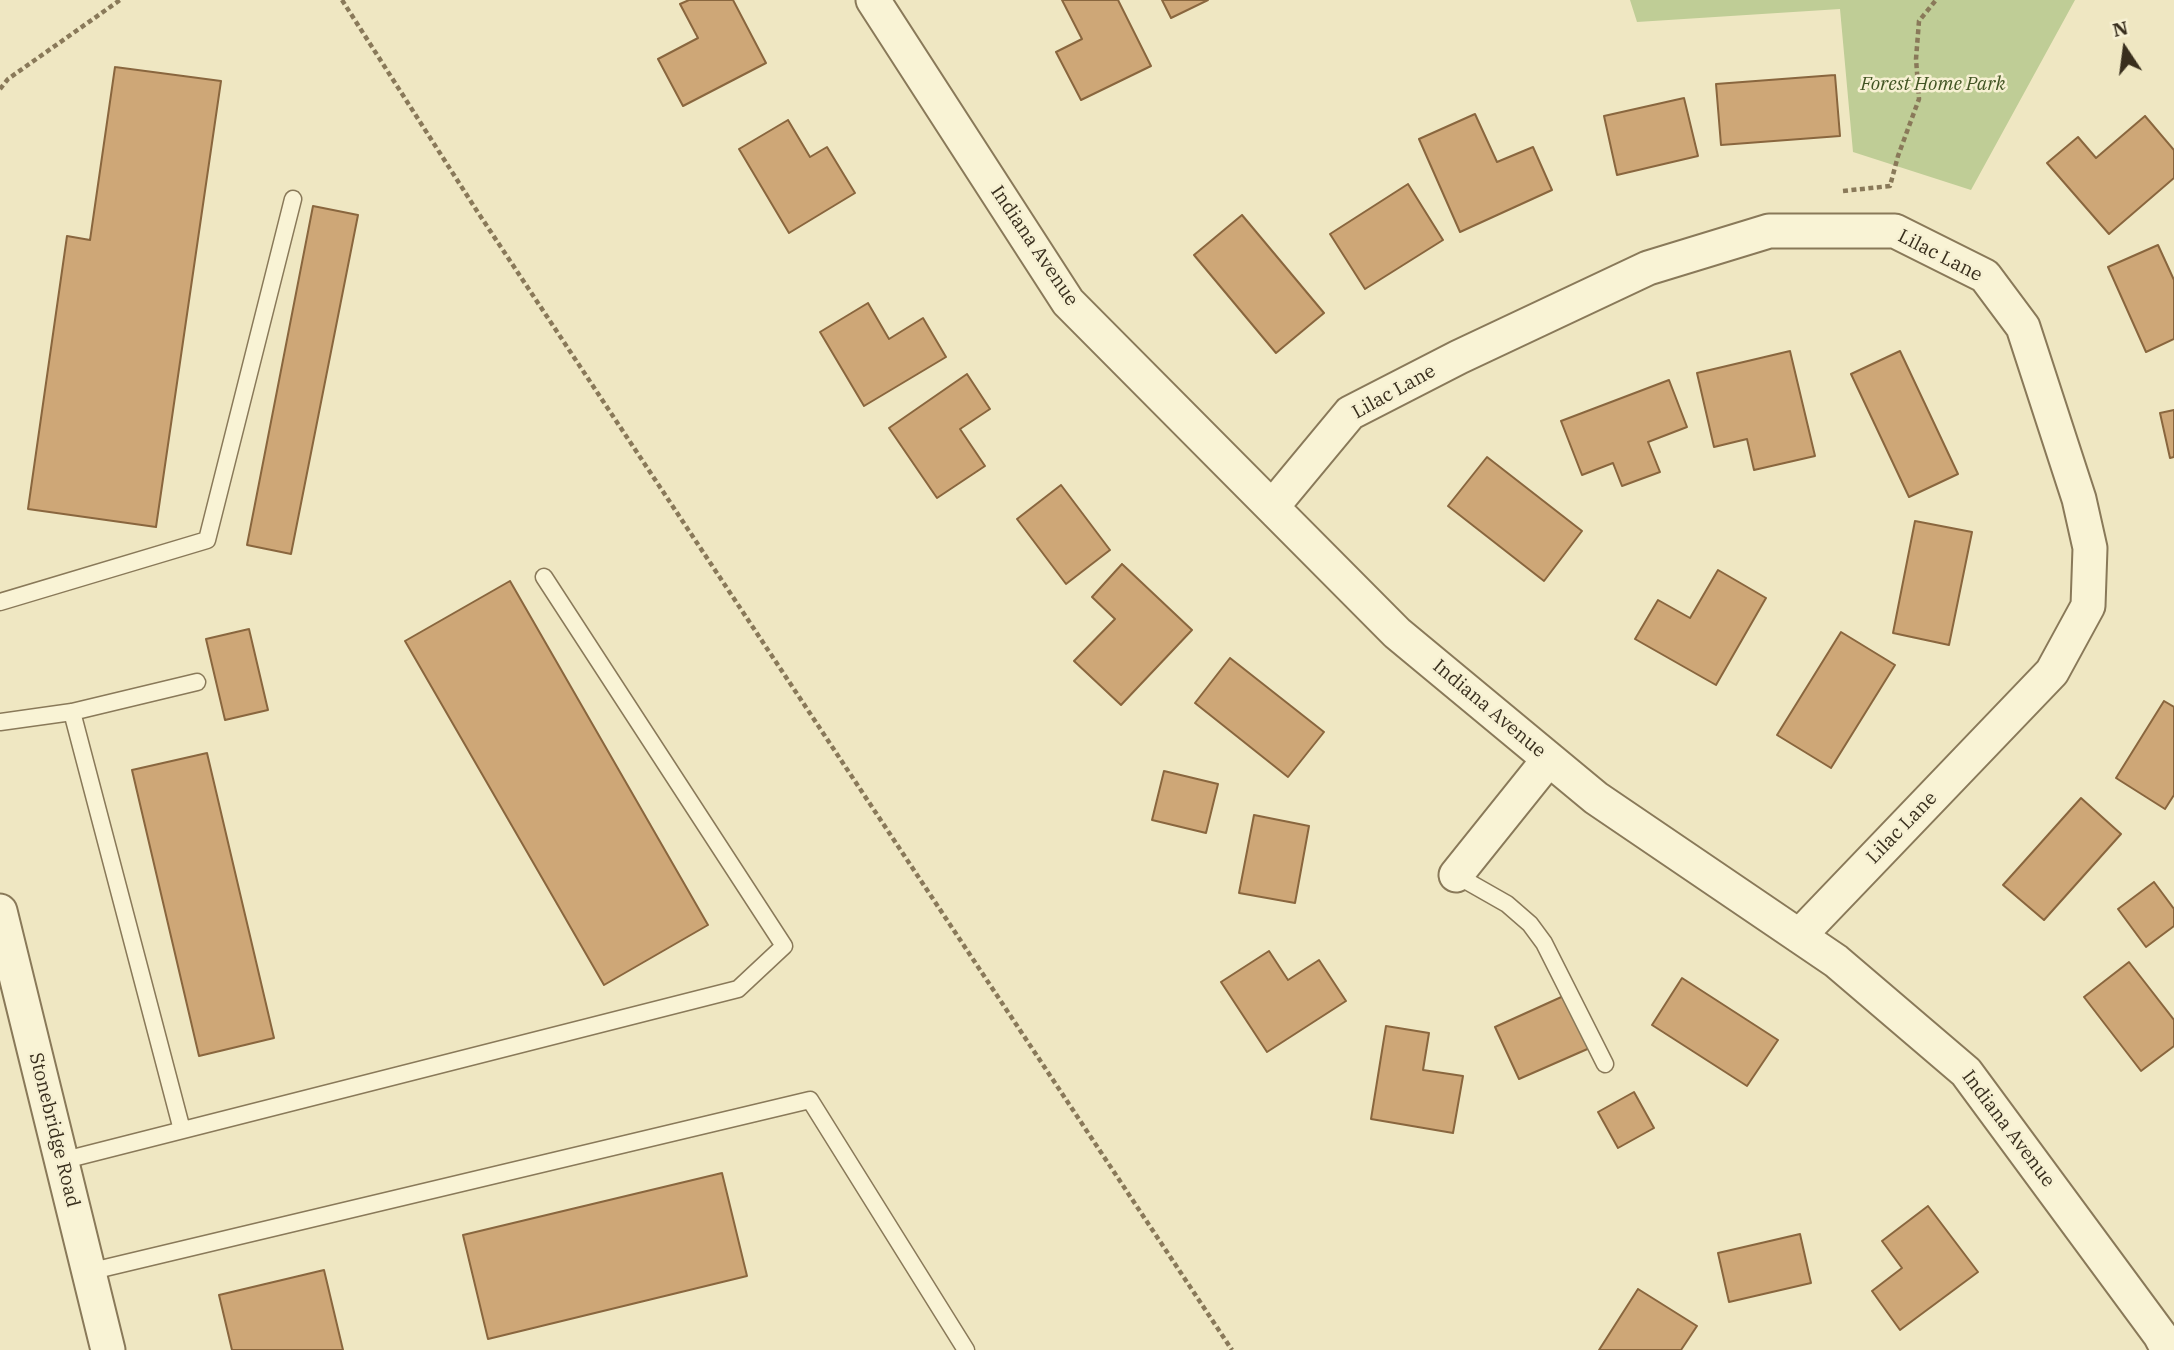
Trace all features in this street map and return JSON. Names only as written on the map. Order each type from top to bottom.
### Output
[{"type":"street","name":"Indiana Avenue","points":[[873,0],[1068,302],[1397,633],[1595,798],[1836,961],[1966,1072],[2159,1340]]},
{"type":"street","name":"Lilac Lane","points":[[1272,507],[1350,413],[1648,268],[1769,231],[1895,231],[1985,276],[2023,327],[2078,499],[2090,548],[2088,606],[2052,672],[1800,936]]},
{"type":"street","points":[[1456,875],[1549,759]]},
{"type":"street","name":"Stonebridge Road","points":[[0,911],[107,1350]]},
{"type":"lane","points":[[0,602],[207,540],[293,199]]},
{"type":"lane","points":[[61,1161],[738,989],[784,946],[544,577]]},
{"type":"lane","points":[[0,722],[72,712],[197,682]]},
{"type":"lane","points":[[72,712],[182,1130]]},
{"type":"lane","points":[[1456,875],[1507,904],[1530,924],[1544,943],[1605,1064]]},
{"type":"lane","points":[[88,1272],[810,1100],[966,1350]]},
{"type":"path","points":[[0,89],[8,79],[120,0]]},
{"type":"path","points":[[342,0],[574,358],[1232,1350]]},
{"type":"path","points":[[1835,191],[1890,186],[1919,99],[1916,60],[1920,21],[1936,0]]},
{"type":"green space","name":"Forest Home Park","points":[[1630,0],[2075,0],[1971,190],[1853,152],[1840,9],[1637,22]]},
{"type":"building","points":[[689,0],[733,0],[766,63],[683,106],[658,59],[698,38],[680,4]]},
{"type":"building","points":[[1062,0],[1118,0],[1151,66],[1081,100],[1056,52],[1082,39]]},
{"type":"building","points":[[1162,0],[1208,0],[1171,18]]},
{"type":"building","points":[[115,67],[221,81],[156,527],[28,509],[67,236],[90,240]]},
{"type":"building","points":[[1835,75],[1840,136],[1721,145],[1716,84]]},
{"type":"building","points":[[1684,98],[1698,156],[1617,175],[1604,116]]},
{"type":"building","points":[[1475,114],[1497,162],[1533,147],[1552,190],[1460,232],[1419,139]]},
{"type":"building","points":[[2145,116],[2174,150],[2174,178],[2109,234],[2047,163],[2078,137],[2096,158]]},
{"type":"building","points":[[788,120],[810,157],[827,147],[855,193],[789,233],[739,149]]},
{"type":"building","points":[[1408,184],[1443,240],[1365,289],[1330,234]]},
{"type":"building","points":[[313,206],[358,215],[291,554],[247,545]]},
{"type":"building","points":[[1242,215],[1324,313],[1276,353],[1194,255]]},
{"type":"building","points":[[2158,245],[2174,280],[2174,339],[2146,352],[2108,267]]},
{"type":"building","points":[[868,303],[889,339],[923,318],[946,357],[864,406],[820,332]]},
{"type":"building","points":[[1790,351],[1815,456],[1754,470],[1747,439],[1714,447],[1697,373]]},
{"type":"building","points":[[1900,351],[1958,474],[1909,497],[1851,374]]},
{"type":"building","points":[[967,374],[990,409],[960,429],[985,466],[937,498],[889,428]]},
{"type":"building","points":[[1669,380],[1687,427],[1648,442],[1660,472],[1622,486],[1613,463],[1582,475],[1561,421]]},
{"type":"building","points":[[2174,410],[2174,457],[2170,458],[2160,413]]},
{"type":"building","points":[[1487,457],[1582,531],[1544,581],[1448,506]]},
{"type":"building","points":[[1061,485],[1110,550],[1066,584],[1017,519]]},
{"type":"building","points":[[1915,521],[1972,532],[1949,645],[1893,633]]},
{"type":"building","points":[[1122,564],[1192,630],[1121,705],[1074,661],[1115,619],[1092,597]]},
{"type":"building","points":[[1718,570],[1766,598],[1716,685],[1635,639],[1658,600],[1690,618]]},
{"type":"building","points":[[510,581],[708,925],[604,985],[405,641]]},
{"type":"building","points":[[249,629],[268,710],[225,720],[206,639]]},
{"type":"building","points":[[1841,632],[1895,665],[1831,768],[1777,735]]},
{"type":"building","points":[[1230,658],[1324,732],[1288,777],[1195,703]]},
{"type":"building","points":[[2164,701],[2174,707],[2174,795],[2165,809],[2116,778]]},
{"type":"building","points":[[207,753],[274,1038],[199,1056],[132,770]]},
{"type":"building","points":[[1164,771],[1218,784],[1206,833],[1152,820]]},
{"type":"building","points":[[2081,798],[2121,834],[2044,920],[2003,885]]},
{"type":"building","points":[[1254,815],[1309,826],[1295,903],[1239,893]]},
{"type":"building","points":[[2154,882],[2174,909],[2174,926],[2146,947],[2118,909]]},
{"type":"building","points":[[1269,951],[1288,980],[1319,960],[1346,1001],[1267,1052],[1221,982]]},
{"type":"building","points":[[2129,962],[2174,1020],[2174,1046],[2141,1071],[2084,997]]},
{"type":"building","points":[[1682,978],[1778,1040],[1747,1086],[1652,1025]]},
{"type":"building","points":[[1568,994],[1592,1047],[1519,1079],[1495,1027]]},
{"type":"building","points":[[1386,1026],[1429,1033],[1423,1070],[1463,1076],[1453,1133],[1371,1119]]},
{"type":"building","points":[[1634,1092],[1654,1128],[1618,1148],[1598,1112]]},
{"type":"building","points":[[722,1173],[747,1276],[488,1339],[463,1235]]},
{"type":"building","points":[[1928,1206],[1978,1272],[1900,1330],[1872,1291],[1902,1268],[1882,1241]]},
{"type":"building","points":[[1800,1234],[1811,1283],[1729,1302],[1718,1253]]},
{"type":"building","points":[[324,1270],[343,1350],[232,1350],[219,1295]]},
{"type":"building","points":[[1638,1289],[1697,1326],[1681,1350],[1599,1350]]}]
